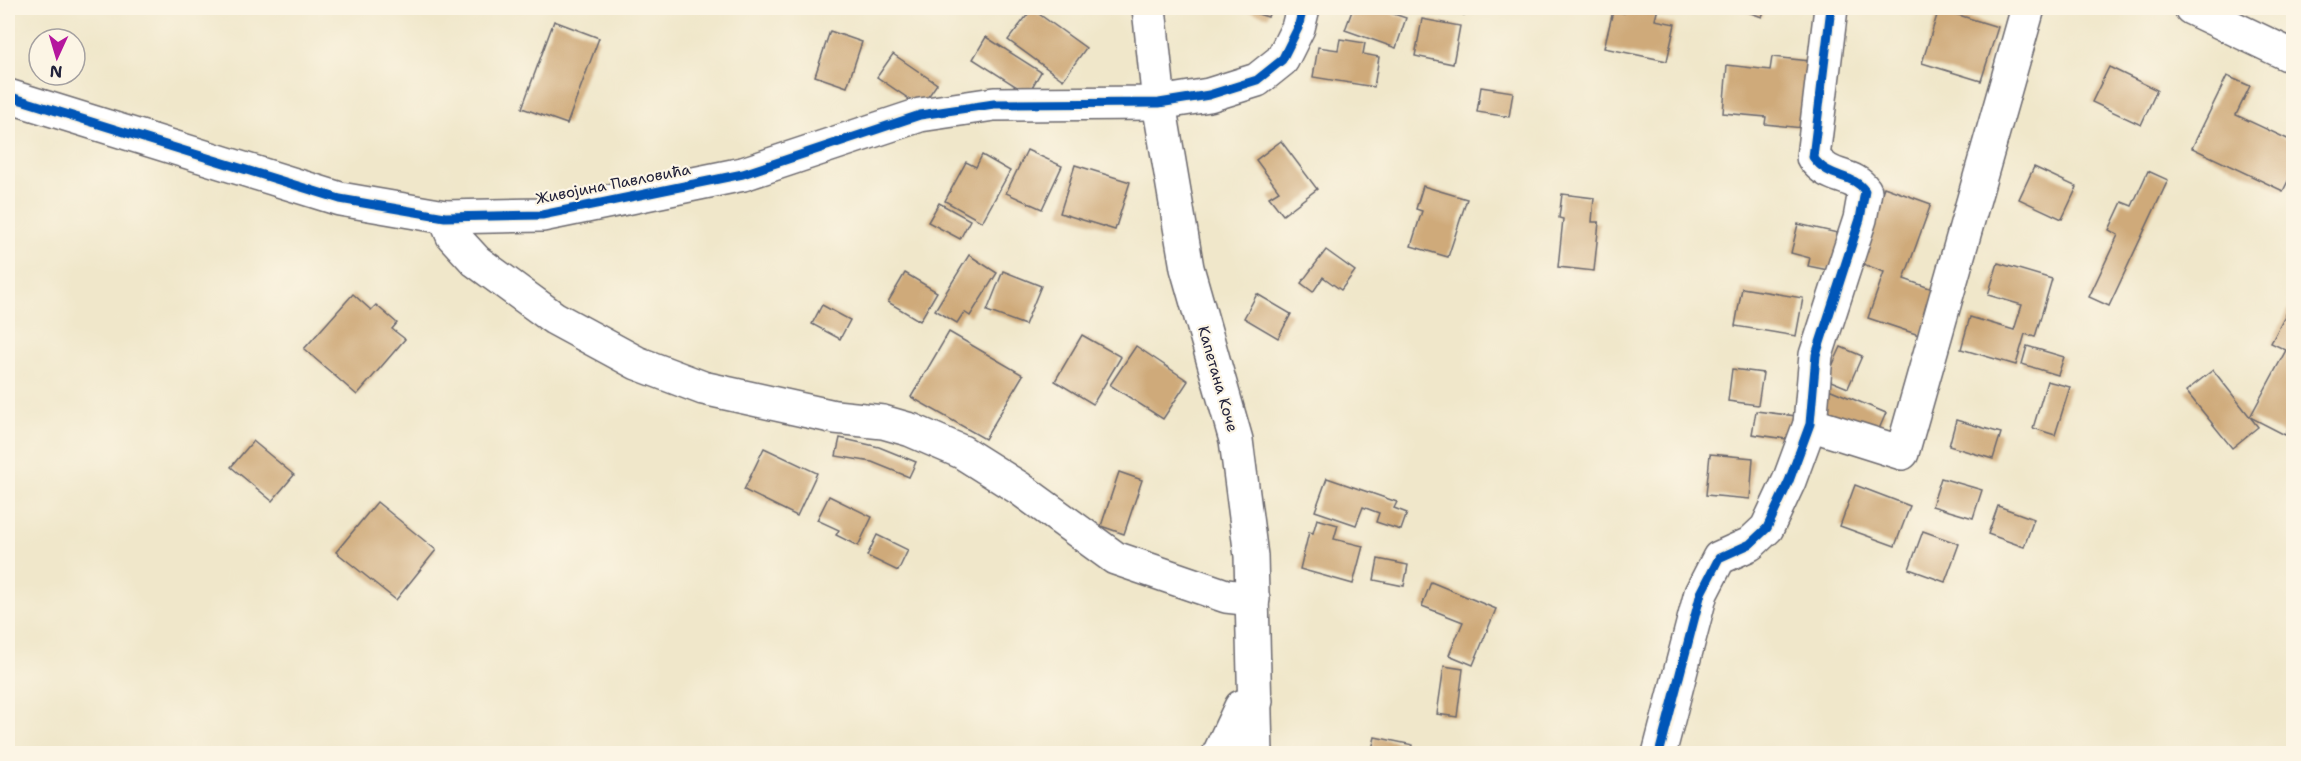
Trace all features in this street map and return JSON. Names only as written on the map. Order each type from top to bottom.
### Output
[{"type":"street","name":"Капетана Коче","points":[[1149,8],[1159,103],[1187,268],[1236,440],[1251,556],[1256,753]]},
{"type":"street","name":"Живојина Павловића","points":[[8,96],[340,199],[445,217],[542,214],[743,174],[920,115],[994,104],[1159,103],[1209,95],[1257,80],[1282,60],[1298,28],[1303,8]]},
{"type":"street","points":[[1659,753],[1701,593],[1711,571],[1719,558],[1750,544],[1767,528],[1789,481],[1810,424],[1816,355],[1860,219],[1865,191],[1860,183],[1821,168],[1813,157],[1831,8]]},
{"type":"street","points":[[1810,424],[1902,453],[2028,8]]},
{"type":"street","points":[[2191,8],[2294,57]]},
{"type":"street","points":[[445,217],[453,236],[476,261],[554,318],[637,363],[703,388],[835,417],[883,422],[911,430],[962,452],[1010,482],[1115,558],[1226,596],[1253,599]]},
{"type":"street","points":[[1219,753],[1241,707],[1256,701]]},
{"type":"building","points":[[1238,8],[1271,8],[1268,17]]},
{"type":"building","points":[[1353,8],[1376,8],[1406,18],[1396,48],[1345,30]]},
{"type":"building","points":[[1448,8],[1467,8],[1464,15]]},
{"type":"building","points":[[1626,8],[1658,8],[1655,20],[1675,24],[1667,61],[1604,48],[1613,11],[1624,13]]},
{"type":"building","points":[[1737,8],[1765,8],[1762,17]]},
{"type":"building","points":[[1032,9],[1086,48],[1063,80],[1008,40]]},
{"type":"building","points":[[1939,9],[1998,27],[1981,81],[1922,63]]},
{"type":"building","points":[[1422,19],[1460,26],[1453,64],[1415,56]]},
{"type":"building","points":[[554,21],[599,38],[567,124],[522,108]]},
{"type":"building","points":[[830,31],[862,42],[847,87],[815,76]]},
{"type":"building","points":[[986,37],[1041,72],[1028,94],[973,59]]},
{"type":"building","points":[[1340,39],[1365,43],[1363,54],[1379,57],[1374,87],[1313,77],[1318,47],[1338,50]]},
{"type":"building","points":[[893,54],[937,84],[921,107],[877,77]]},
{"type":"building","points":[[1772,57],[1810,61],[1803,128],[1765,124],[1766,117],[1723,113],[1727,65],[1770,70]]},
{"type":"building","points":[[2109,67],[2157,90],[2141,125],[2092,102]]},
{"type":"building","points":[[2227,76],[2250,86],[2236,115],[2294,142],[2294,169],[2283,191],[2192,148]]},
{"type":"building","points":[[1481,87],[1513,92],[1509,117],[1477,112]]},
{"type":"building","points":[[1281,141],[1317,189],[1283,215],[1269,197],[1279,191],[1256,160]]},
{"type":"building","points":[[1027,150],[1062,166],[1042,209],[1006,193]]},
{"type":"building","points":[[982,155],[1010,171],[982,222],[945,201],[966,162],[976,167]]},
{"type":"building","points":[[1075,165],[1130,182],[1115,230],[1060,213]]},
{"type":"building","points":[[2034,167],[2077,187],[2062,219],[2019,199]]},
{"type":"building","points":[[2148,171],[2168,180],[2109,306],[2089,297],[2118,235],[2109,230],[2122,202],[2132,206]]},
{"type":"building","points":[[1423,186],[1467,199],[1448,257],[1411,246],[1422,211],[1416,209]]},
{"type":"building","points":[[1884,187],[1931,204],[1904,279],[1938,291],[1922,336],[1868,318],[1884,272],[1858,262]]},
{"type":"building","points":[[1562,194],[1594,198],[1592,222],[1599,222],[1594,271],[1558,267],[1563,219],[1559,218]]},
{"type":"building","points":[[939,203],[970,220],[960,239],[928,222]]},
{"type":"building","points":[[1798,224],[1842,234],[1833,271],[1808,266],[1810,258],[1791,253]]},
{"type":"building","points":[[1326,250],[1355,271],[1341,290],[1323,277],[1313,292],[1301,283]]},
{"type":"building","points":[[969,255],[997,273],[970,316],[964,312],[957,323],[935,310]]},
{"type":"building","points":[[1998,263],[2052,279],[2035,337],[2025,334],[2016,365],[1961,349],[1970,317],[2014,330],[2022,305],[1988,295]]},
{"type":"building","points":[[1003,271],[1041,286],[1025,325],[987,311]]},
{"type":"building","points":[[905,273],[937,292],[920,321],[888,302]]},
{"type":"building","points":[[1742,288],[1803,298],[1796,336],[1735,326]]},
{"type":"building","points":[[353,294],[371,310],[376,305],[397,323],[392,329],[405,339],[357,395],[304,349]]},
{"type":"building","points":[[1257,294],[1291,314],[1278,338],[1244,318]]},
{"type":"building","points":[[2294,299],[2294,419],[2285,435],[2250,417],[2286,350],[2271,343]]},
{"type":"building","points":[[822,305],[850,320],[840,339],[812,324]]},
{"type":"building","points":[[949,332],[1023,375],[985,439],[911,397]]},
{"type":"building","points":[[1082,335],[1121,357],[1093,404],[1055,381]]},
{"type":"building","points":[[1136,346],[1188,381],[1163,419],[1110,385]]},
{"type":"building","points":[[2027,346],[2064,357],[2058,375],[2022,364]]},
{"type":"building","points":[[1841,347],[1862,356],[1848,388],[1826,379]]},
{"type":"building","points":[[1732,369],[1763,373],[1758,405],[1728,401]]},
{"type":"building","points":[[2213,370],[2258,427],[2232,448],[2186,391]]},
{"type":"building","points":[[2047,381],[2070,387],[2055,435],[2033,428]]},
{"type":"building","points":[[1824,387],[1886,413],[1876,436],[1815,410]]},
{"type":"building","points":[[1756,411],[1796,416],[1793,440],[1752,434]]},
{"type":"building","points":[[1956,420],[2001,433],[1993,459],[1949,446]]},
{"type":"building","points":[[840,438],[879,447],[916,462],[909,477],[872,462],[836,456]]},
{"type":"building","points":[[253,441],[294,475],[272,501],[231,467]]},
{"type":"building","points":[[764,448],[817,473],[797,516],[744,490]]},
{"type":"building","points":[[1710,454],[1753,458],[1750,499],[1706,495]]},
{"type":"building","points":[[1119,472],[1142,480],[1124,534],[1101,526]]},
{"type":"building","points":[[1327,478],[1397,502],[1394,508],[1407,513],[1401,530],[1376,522],[1379,513],[1363,507],[1356,525],[1315,511]]},
{"type":"building","points":[[1941,478],[1982,490],[1973,518],[1932,506]]},
{"type":"building","points":[[1855,485],[1910,506],[1895,546],[1840,526]]},
{"type":"building","points":[[829,496],[872,517],[858,546],[836,535],[839,530],[817,520]]},
{"type":"building","points":[[377,502],[436,550],[396,600],[336,552]]},
{"type":"building","points":[[1998,506],[2034,519],[2024,547],[1988,534]]},
{"type":"building","points":[[1317,519],[1338,525],[1334,539],[1363,546],[1353,584],[1300,569],[1309,532],[1313,533]]},
{"type":"building","points":[[1923,531],[1959,544],[1945,582],[1909,569]]},
{"type":"building","points":[[877,535],[908,550],[898,571],[867,556]]},
{"type":"building","points":[[1378,559],[1408,565],[1404,586],[1374,580]]},
{"type":"building","points":[[1431,582],[1496,609],[1473,665],[1449,655],[1463,622],[1422,606]]},
{"type":"building","points":[[1444,666],[1463,669],[1457,717],[1437,714]]},
{"type":"building","points":[[1375,737],[1413,745],[1412,753],[1371,753]]},
{"type":"cycle path","points":[[8,96],[340,199],[445,217],[542,215],[743,174],[920,115],[994,104],[1159,103],[1209,95],[1257,80],[1282,60],[1298,28],[1303,8]]},
{"type":"cycle path","points":[[1659,754],[1701,593],[1719,558],[1750,544],[1767,528],[1789,481],[1810,424],[1816,355],[1860,219],[1865,191],[1854,181],[1826,170],[1813,157],[1831,8]]}]
